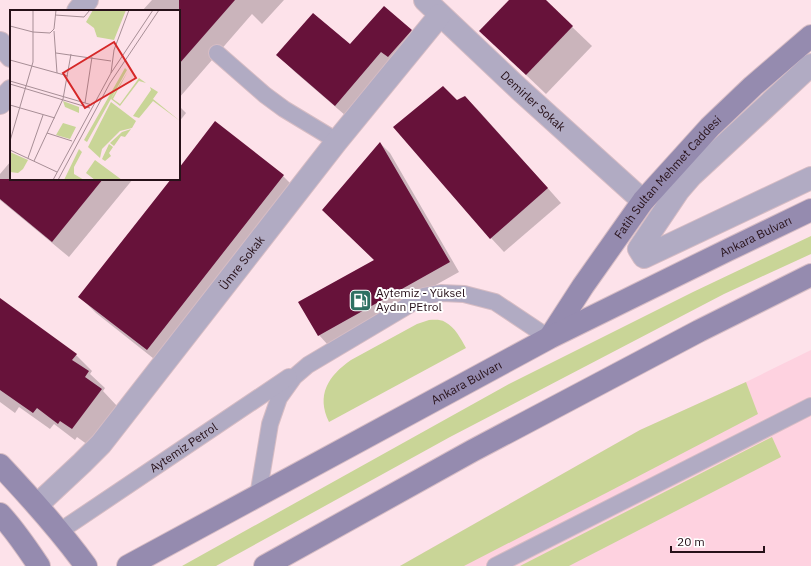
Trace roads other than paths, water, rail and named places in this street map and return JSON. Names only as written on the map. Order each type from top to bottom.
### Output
[{"type":"main road","name":"Fatih Sultan Mehmet Caddesi","points":[[549,338],[583,286],[643,201],[710,127],[752,86],[811,36]]},
{"type":"main road","name":"Ankara Bulvarı","points":[[128,566],[549,338],[720,253],[811,210]]},
{"type":"main road","points":[[265,566],[472,451],[699,330],[811,275]]},
{"type":"main road","points":[[0,465],[37,504],[86,566]]},
{"type":"main road","points":[[0,514],[9,524],[39,566]]},
{"type":"street","points":[[79,10],[87,0]]},
{"type":"street","name":"Demirler Sokak","points":[[424,0],[519,89],[643,201]]},
{"type":"street","name":"Ümre Sokak","points":[[37,504],[82,463],[100,444],[338,141],[440,15]]},
{"type":"street","points":[[0,43],[10,55]]},
{"type":"street","points":[[811,65],[691,176],[678,191],[639,249],[644,257],[811,178]]},
{"type":"street","points":[[0,103],[10,92]]},
{"type":"lane","points":[[217,53],[265,95],[284,109],[338,141]]},
{"type":"lane","name":"Aytemiz Petrol","points":[[60,532],[308,365],[424,296],[441,293],[464,294],[495,302],[549,338]]},
{"type":"lane","name":"Aytemiz Petrol","points":[[258,496],[270,424],[279,398],[294,377],[308,365]]},
{"type":"lane","points":[[495,566],[811,406]]},
{"type":"place","name":"Aytemiz - Yüksel Aydın PEtrol","points":[[361,300]]}]
